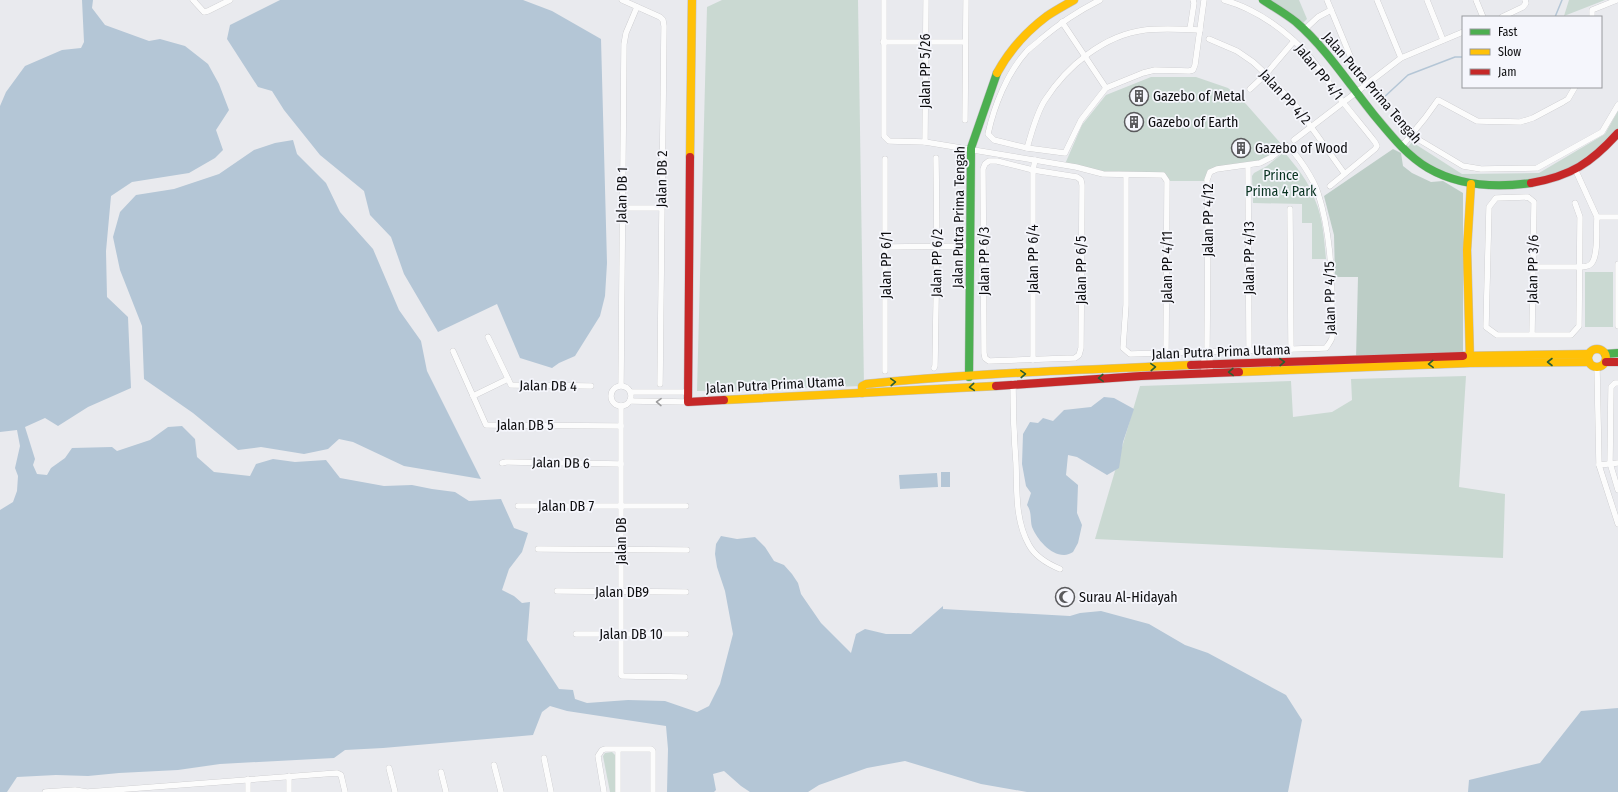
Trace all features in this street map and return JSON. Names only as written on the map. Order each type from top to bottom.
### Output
[{"type":"street","points":[[193,0],[204,12],[208,12],[230,0]]},
{"type":"street","name":"Jalan DB 2","points":[[622,0],[660,17],[663,20],[664,26],[660,384]]},
{"type":"street","points":[[630,401],[688,402],[692,0]]},
{"type":"street","points":[[884,0],[884,136],[889,141],[926,142],[970,148],[1076,167],[1103,174],[1126,175]]},
{"type":"street","name":"Jalan PP 5/26","points":[[926,0],[926,142]]},
{"type":"street","points":[[965,120],[966,0]]},
{"type":"street","name":"Jalan Putra Prima Tengah","points":[[969,377],[970,148],[994,78],[1007,55],[1047,16],[1074,0]]},
{"type":"street","points":[[1100,0],[1080,10],[1062,22],[1027,51],[1004,84],[988,134],[994,140],[1027,148],[1065,153],[1080,120],[1106,88],[1143,73],[1155,70],[1193,70],[1195,66],[1204,0]]},
{"type":"street","points":[[1190,29],[1194,3],[1193,0]]},
{"type":"street","name":"Jalan PP 4/1","points":[[1224,0],[1249,9],[1286,33],[1311,58],[1342,102],[1375,142],[1377,146],[1375,149],[1344,173]]},
{"type":"street","name":"Jalan Putra Prima Tengah","points":[[1263,0],[1285,14],[1304,30],[1327,55],[1390,134],[1402,146],[1427,167],[1448,177],[1471,184],[1489,187],[1515,186],[1542,181],[1569,172],[1587,162],[1618,133]]},
{"type":"street","points":[[1327,0],[1351,58]]},
{"type":"street","points":[[1377,0],[1401,58]]},
{"type":"street","points":[[1427,0],[1443,40]]},
{"type":"street","points":[[1476,0],[1483,16]]},
{"type":"street","points":[[1504,16],[1523,7],[1526,3],[1525,0]]},
{"type":"street","points":[[1592,16],[1592,10],[1615,1]]},
{"type":"street","name":"Jalan DB 1","points":[[621,385],[624,37],[637,7]]},
{"type":"street","points":[[1304,30],[1318,17],[1331,10]]},
{"type":"street","points":[[1062,22],[1106,88]]},
{"type":"street","points":[[1027,148],[1034,126],[1045,101],[1057,83],[1094,49],[1116,39],[1143,30],[1166,28],[1200,30]]},
{"type":"street","points":[[1294,140],[1401,58],[1462,32]]},
{"type":"street","name":"Jalan PP 4/2","points":[[1209,39],[1237,52],[1253,62],[1266,74],[1297,108],[1344,173]]},
{"type":"street","points":[[883,42],[965,42]]},
{"type":"street","points":[[1250,90],[1294,42]]},
{"type":"street","points":[[1402,146],[1438,100],[1445,102],[1477,121],[1520,122],[1533,118],[1568,99],[1574,88]]},
{"type":"street","points":[[1411,135],[1463,166],[1481,169],[1537,168],[1602,132],[1618,105]]},
{"type":"street","name":"Jalan PP 4/12","points":[[1207,369],[1207,180],[1210,172],[1216,169],[1248,166],[1266,160],[1286,146]]},
{"type":"street","name":"Jalan PP 4/15","points":[[1126,175],[1126,305],[1124,348],[1130,354],[1326,348],[1332,339],[1332,289],[1325,220],[1318,191],[1305,168],[1290,148],[1286,146]]},
{"type":"street","name":"Jalan PP 6/2","points":[[934,368],[937,246],[936,158]]},
{"type":"street","name":"Jalan PP 6/1","points":[[885,159],[885,372]]},
{"type":"street","name":"Jalan PP 6/4","points":[[1033,360],[1033,170],[1035,160]]},
{"type":"street","name":"Jalan PP 6/3","points":[[1033,170],[996,161],[989,161],[982,169],[985,358],[989,361],[1033,360]]},
{"type":"street","name":"Jalan PP 4/13","points":[[1248,166],[1249,350]]},
{"type":"street","points":[[1532,267],[1586,267],[1591,264],[1596,256],[1596,217],[1575,169]]},
{"type":"street","name":"Jalan PP 6/5","points":[[1033,170],[1077,177],[1081,180],[1082,185],[1081,348],[1079,355],[1074,358],[1033,360]]},
{"type":"street","points":[[1330,186],[1344,173]]},
{"type":"street","name":"Jalan PP 4/11","points":[[1126,175],[1163,175],[1167,181],[1166,353]]},
{"type":"street","points":[[1470,359],[1467,295],[1468,230],[1471,184]]},
{"type":"street","name":"Jalan PP 3/6","points":[[1528,197],[1534,202],[1532,267],[1532,335],[1497,336],[1486,327],[1489,207],[1496,198],[1528,197]]},
{"type":"street","points":[[1532,335],[1571,335],[1578,326],[1580,217],[1575,203]]},
{"type":"street","points":[[622,208],[661,208]]},
{"type":"street","points":[[1290,209],[1291,349]]},
{"type":"street","points":[[1596,217],[1618,217]]},
{"type":"street","points":[[886,247],[970,246]]},
{"type":"street","points":[[1618,264],[1618,326]]},
{"type":"street","name":"Jalan DB 4","points":[[488,337],[511,385],[590,386]]},
{"type":"street","points":[[1605,358],[1602,366],[1598,367],[1593,366],[1589,358],[1596,349],[1601,350],[1605,358],[1618,362]]},
{"type":"street","name":"Jalan DB 5","points":[[452,351],[486,424],[621,426]]},
{"type":"street","points":[[1605,358],[1618,354]]},
{"type":"street","name":"Jalan Putra Prima Utama","points":[[862,393],[862,386],[866,384],[969,377],[1470,359],[1589,358]]},
{"type":"street","points":[[1598,367],[1599,465],[1618,524]]},
{"type":"street","name":"Jalan Putra Prima Utama","points":[[688,402],[970,387],[1207,369]]},
{"type":"street","points":[[473,396],[508,379]]},
{"type":"street","points":[[1012,383],[1017,503],[1022,531],[1029,546],[1037,555],[1060,569]]},
{"type":"street","points":[[1618,384],[1615,383],[1611,387],[1610,463],[1618,490]]},
{"type":"street","points":[[621,385],[627,387],[631,392],[630,401],[626,405],[621,406],[614,403],[611,397],[614,388],[621,385]]},
{"type":"street","points":[[631,392],[688,392]]},
{"type":"street","name":"Jalan DB","points":[[621,406],[621,673],[622,676],[685,677]]},
{"type":"street","name":"Jalan DB 6","points":[[502,463],[621,464]]},
{"type":"street","points":[[1599,465],[1618,463]]},
{"type":"street","name":"Jalan DB 7","points":[[518,506],[686,506]]},
{"type":"street","points":[[538,549],[687,550]]},
{"type":"street","name":"Jalan DB9","points":[[557,591],[686,592]]},
{"type":"street","name":"Jalan DB 10","points":[[576,634],[686,634]]},
{"type":"street","points":[[604,792],[598,758],[602,750],[653,751],[653,792]]},
{"type":"street","points":[[618,750],[618,792]]},
{"type":"street","points":[[544,758],[551,792]]},
{"type":"street","points":[[494,765],[501,792]]},
{"type":"street","points":[[389,768],[395,792]]},
{"type":"street","points":[[441,772],[446,792]]},
{"type":"street","points":[[45,792],[75,790],[87,792],[118,791],[248,779],[337,773],[341,776],[345,792]]},
{"type":"street","points":[[289,776],[289,792]]},
{"type":"street","points":[[248,779],[248,792]]},
{"type":"green space","points":[[722,0],[858,0],[864,386],[697,391],[707,7]]},
{"type":"green space","points":[[1271,0],[1299,0],[1307,19],[1302,24]]},
{"type":"green space","points":[[1569,0],[1605,0],[1564,16]]},
{"type":"green space","points":[[1151,77],[1196,77],[1228,88],[1246,104],[1283,146],[1260,162],[1208,172],[1204,181],[1168,181],[1162,173],[1100,172],[1065,164],[1082,125],[1106,95]]},
{"type":"green space","points":[[1618,111],[1618,129],[1597,151],[1568,170],[1542,178],[1488,184],[1449,176],[1427,165],[1407,148],[1412,142],[1462,174],[1539,173],[1605,134]]},
{"type":"green space","name":"Prince Prima 4 Park","points":[[1284,152],[1302,174],[1318,207],[1324,236],[1326,259],[1312,259],[1312,223],[1302,223],[1302,204],[1253,203],[1252,176]]},
{"type":"green space","points":[[1585,272],[1613,272],[1613,327],[1585,327]]},
{"type":"green space","points":[[1466,376],[1459,487],[1505,494],[1503,558],[1095,539],[1140,386],[1291,381],[1293,417],[1332,412],[1352,400],[1351,379]]},
{"type":"green space","points":[[612,752],[616,756],[615,792],[610,792],[603,756],[605,753]]},
{"type":"shaded area","points":[[1393,149],[1401,153],[1403,166],[1412,173],[1431,182],[1443,181],[1463,193],[1463,353],[1356,359],[1358,277],[1335,277],[1334,235],[1324,196]]},
{"type":"water","points":[[82,0],[93,0],[92,8],[105,25],[149,41],[160,39],[185,46],[208,64],[219,84],[229,110],[216,130],[223,150],[215,158],[189,173],[132,182],[111,196],[106,251],[107,297],[128,317],[131,388],[88,407],[58,426],[45,418],[25,427],[35,459],[33,465],[37,474],[47,475],[51,468],[65,458],[72,448],[112,447],[117,451],[150,440],[168,427],[182,426],[195,439],[197,457],[214,472],[250,476],[256,464],[273,459],[295,462],[326,460],[340,478],[384,486],[412,485],[455,492],[469,501],[501,499],[514,528],[528,533],[522,552],[509,569],[502,590],[514,596],[522,603],[530,602],[527,640],[559,689],[573,690],[575,699],[587,703],[628,700],[665,701],[697,712],[709,706],[720,684],[733,634],[725,591],[717,567],[715,554],[716,544],[721,536],[737,539],[755,537],[765,547],[774,561],[784,565],[792,574],[798,583],[801,594],[821,623],[851,653],[856,634],[865,629],[886,634],[911,634],[943,606],[943,609],[1070,616],[1080,613],[1101,611],[1149,624],[1185,645],[1208,653],[1286,695],[1302,720],[1288,792],[1027,792],[981,784],[905,761],[867,768],[819,785],[808,792],[750,792],[724,771],[713,774],[716,790],[714,792],[667,792],[668,749],[666,726],[567,711],[550,706],[542,712],[533,735],[345,750],[334,758],[220,764],[178,770],[88,776],[56,775],[17,777],[7,792],[0,792],[0,510],[13,502],[17,491],[18,476],[15,468],[20,446],[17,430],[0,432],[0,106],[6,92],[25,66],[62,50],[81,48],[84,42]]},
{"type":"water","points":[[280,0],[523,0],[552,11],[601,39],[607,263],[605,296],[600,316],[575,356],[552,368],[520,358],[497,304],[438,332],[404,274],[391,237],[370,215],[364,191],[320,155],[284,110],[272,91],[258,87],[227,39],[230,25]]},
{"type":"water","points":[[293,140],[297,154],[326,183],[340,212],[373,249],[399,310],[421,341],[427,371],[481,479],[404,466],[353,442],[339,439],[328,449],[304,454],[261,447],[238,450],[193,413],[144,379],[142,326],[120,270],[113,237],[120,212],[136,195],[174,189],[219,174],[254,150],[275,143]]},
{"type":"water","points":[[1104,397],[1114,398],[1134,409],[1123,442],[1119,468],[1107,475],[1077,457],[1068,455],[1066,475],[1078,485],[1077,513],[1082,525],[1078,543],[1073,552],[1065,555],[1059,554],[1045,546],[1032,527],[1029,508],[1027,505],[1031,493],[1026,486],[1022,464],[1023,434],[1030,422],[1038,423],[1043,418],[1053,421],[1064,410],[1091,407]]},
{"type":"water","points":[[941,472],[950,472],[950,487],[941,487]]},
{"type":"water","points":[[937,473],[938,487],[900,489],[899,475]]},
{"type":"water","points":[[1618,708],[1618,792],[1468,792],[1469,780],[1540,763],[1581,711]]},
{"type":"waterway","points":[[1555,16],[1562,0]]},
{"type":"waterway","points":[[1381,100],[1408,75],[1455,57],[1462,57]]},
{"type":"traffic: fast","points":[[1263,0],[1292,19],[1307,32],[1392,137],[1405,151],[1420,163],[1440,174],[1465,182],[1491,185],[1518,185],[1531,183]]},
{"type":"traffic: fast","points":[[969,377],[971,148],[997,73]]},
{"type":"traffic: fast","points":[[1605,354],[1618,353]]},
{"type":"traffic: slow","points":[[690,157],[692,0]]},
{"type":"traffic: slow","points":[[997,73],[1013,49],[1032,28],[1047,16],[1074,0]]},
{"type":"traffic: slow","points":[[1470,360],[1467,250],[1471,184]]},
{"type":"traffic: slow","points":[[1597,349],[1603,352],[1606,358],[1603,364],[1597,367],[1591,364],[1588,358],[1591,352],[1597,349]]},
{"type":"traffic: slow","points":[[1463,356],[1589,354]]},
{"type":"traffic: slow","points":[[1239,372],[1470,363],[1589,362]]},
{"type":"traffic: slow","points":[[862,393],[862,386],[866,384],[907,380],[1028,372],[1191,365]]},
{"type":"traffic: slow","points":[[724,400],[996,386]]},
{"type":"traffic: jam","points":[[1531,183],[1558,176],[1579,167],[1599,152],[1618,133]]},
{"type":"traffic: jam","points":[[690,157],[688,402],[724,400]]},
{"type":"traffic: jam","points":[[1191,365],[1463,356]]},
{"type":"traffic: jam","points":[[1606,362],[1618,362]]},
{"type":"traffic: jam","points":[[996,386],[1141,376],[1239,372]]},
{"type":"place","name":"Gazebo of Metal","points":[[1139,96]]},
{"type":"place","name":"Gazebo of Earth","points":[[1134,122]]},
{"type":"place","name":"Gazebo of Wood","points":[[1241,148]]},
{"type":"place","name":"Surau Al-Hidayah","points":[[1065,597]]}]
